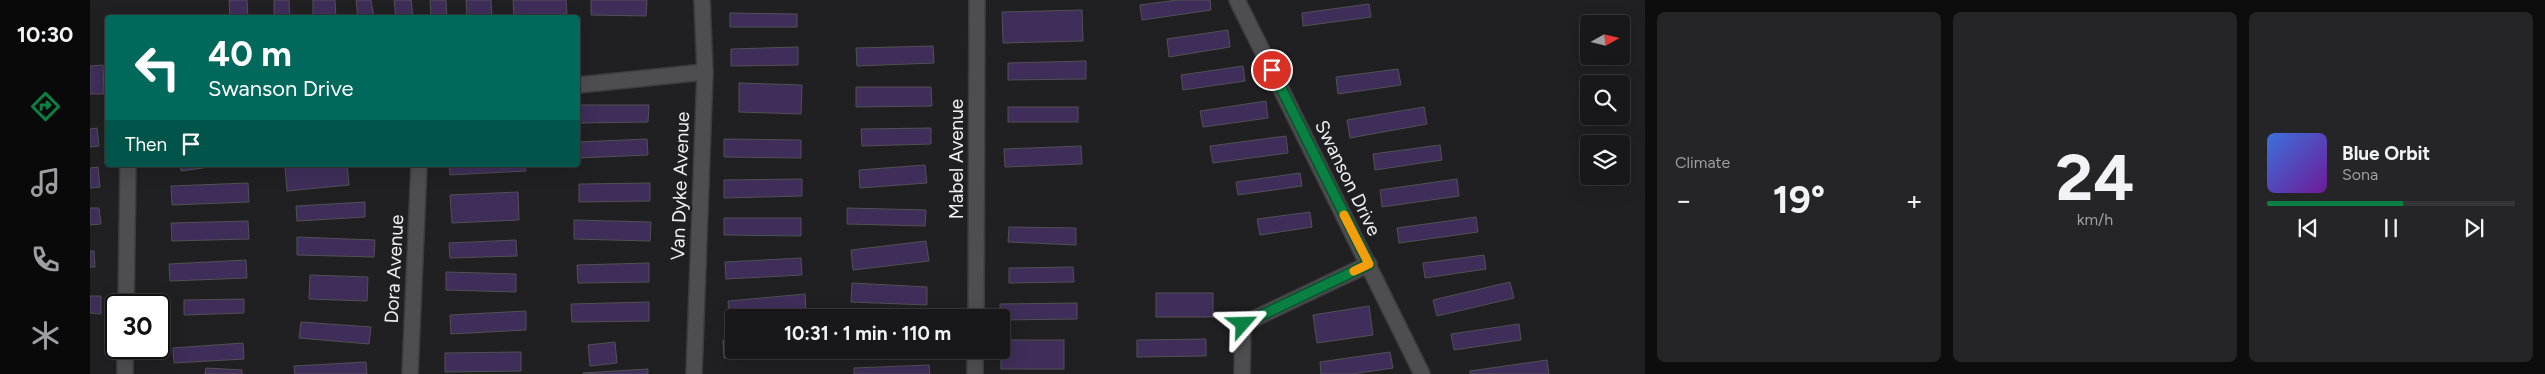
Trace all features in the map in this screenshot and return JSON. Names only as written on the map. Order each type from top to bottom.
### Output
[{"type":"street","name":"Van Dyke Avenue","points":[[694,374],[705,72],[702,0]]},
{"type":"street","name":"Mabel Avenue","points":[[976,309],[977,0]]},
{"type":"street","name":"Swanson Drive","points":[[1237,0],[1422,374]]},
{"type":"street","points":[[580,85],[705,72]]},
{"type":"street","points":[[126,294],[128,167]]},
{"type":"street","name":"Dora Avenue","points":[[410,374],[419,167]]},
{"type":"street","points":[[1242,374],[1243,324],[1369,264]]},
{"type":"street","points":[[125,359],[125,374]]},
{"type":"street","points":[[975,374],[976,359]]},
{"type":"building","points":[[229,0],[247,0],[248,15],[230,15]]},
{"type":"building","points":[[274,0],[289,0],[290,15],[274,15]]},
{"type":"building","points":[[313,0],[335,0],[336,15],[313,15]]},
{"type":"building","points":[[356,0],[371,0],[374,15],[358,15]]},
{"type":"building","points":[[394,0],[411,0],[413,15],[396,15]]},
{"type":"building","points":[[430,0],[446,0],[447,15],[431,15]]},
{"type":"building","points":[[466,0],[491,0],[492,15],[467,15]]},
{"type":"building","points":[[513,0],[566,0],[567,14],[514,15]]},
{"type":"building","points":[[591,0],[647,0],[646,16],[591,15]]},
{"type":"building","points":[[1177,0],[1210,0],[1211,10],[1142,20],[1140,5]]},
{"type":"building","points":[[1369,4],[1371,17],[1303,26],[1302,13]]},
{"type":"building","points":[[1082,10],[1083,41],[1003,43],[1002,12]]},
{"type":"building","points":[[730,13],[797,14],[797,27],[730,27]]},
{"type":"building","points":[[1228,30],[1230,47],[1169,57],[1167,39]]},
{"type":"building","points":[[933,46],[934,63],[857,66],[856,48]]},
{"type":"building","points":[[798,47],[798,65],[731,66],[731,49]]},
{"type":"building","points":[[1086,61],[1086,79],[1008,80],[1008,63]]},
{"type":"building","points":[[103,65],[104,94],[90,94],[90,66]]},
{"type":"building","points":[[1243,66],[1245,81],[1183,90],[1181,75]]},
{"type":"building","points":[[1398,69],[1401,85],[1338,94],[1336,77]]},
{"type":"building","points":[[739,83],[802,85],[801,114],[739,112]]},
{"type":"building","points":[[856,87],[931,87],[932,106],[856,107]]},
{"type":"building","points":[[1266,101],[1268,118],[1203,127],[1200,111]]},
{"type":"building","points":[[580,105],[649,105],[648,122],[580,123]]},
{"type":"building","points":[[1008,107],[1078,107],[1078,122],[1008,122]]},
{"type":"building","points":[[1424,107],[1427,124],[1350,138],[1347,120]]},
{"type":"building","points":[[97,128],[99,146],[90,147],[90,129]]},
{"type":"building","points":[[931,128],[931,144],[862,146],[861,129]]},
{"type":"building","points":[[1286,136],[1288,153],[1213,163],[1210,146]]},
{"type":"building","points":[[647,139],[648,155],[580,158],[580,142]]},
{"type":"building","points":[[724,139],[801,140],[801,158],[724,157]]},
{"type":"building","points":[[1440,145],[1442,160],[1375,170],[1373,154]]},
{"type":"building","points":[[1081,146],[1082,164],[1005,167],[1004,149]]},
{"type":"building","points":[[925,165],[927,183],[860,188],[859,170]]},
{"type":"building","points":[[98,167],[100,187],[90,188],[90,168]]},
{"type":"building","points":[[180,167],[210,167],[181,171]]},
{"type":"building","points":[[285,167],[347,167],[349,185],[287,191]]},
{"type":"building","points":[[449,167],[525,167],[526,171],[450,175]]},
{"type":"building","points":[[1300,173],[1302,186],[1238,195],[1236,182]]},
{"type":"building","points":[[802,179],[802,196],[724,198],[724,180]]},
{"type":"building","points":[[1457,179],[1459,196],[1382,207],[1380,190]]},
{"type":"building","points":[[248,183],[249,202],[172,205],[171,186]]},
{"type":"building","points":[[650,183],[650,201],[579,202],[579,184]]},
{"type":"building","points":[[518,192],[519,220],[452,223],[450,195]]},
{"type":"building","points":[[365,202],[365,217],[297,221],[296,206]]},
{"type":"building","points":[[90,208],[99,208],[101,224],[90,225]]},
{"type":"building","points":[[847,208],[926,210],[925,226],[847,224]]},
{"type":"building","points":[[1310,212],[1312,227],[1260,235],[1257,219]]},
{"type":"building","points":[[1476,217],[1478,232],[1399,243],[1397,228]]},
{"type":"building","points":[[724,218],[801,218],[801,236],[724,235]]},
{"type":"building","points":[[574,220],[651,222],[650,241],[574,239]]},
{"type":"building","points":[[248,221],[249,239],[172,241],[171,223]]},
{"type":"building","points":[[1009,227],[1076,228],[1076,245],[1008,242]]},
{"type":"building","points":[[297,237],[375,240],[374,257],[297,255]]},
{"type":"building","points":[[516,240],[517,256],[450,258],[449,243]]},
{"type":"building","points":[[926,241],[929,261],[853,270],[851,250]]},
{"type":"building","points":[[90,251],[94,251],[95,267],[90,267]]},
{"type":"building","points":[[1484,255],[1486,269],[1425,278],[1423,263]]},
{"type":"building","points":[[801,258],[802,275],[726,279],[725,262]]},
{"type":"building","points":[[246,260],[247,278],[170,281],[169,264]]},
{"type":"building","points":[[649,263],[649,282],[578,283],[577,265]]},
{"type":"building","points":[[1073,267],[1074,282],[1009,283],[1009,268]]},
{"type":"building","points":[[446,272],[516,274],[516,292],[446,290]]},
{"type":"building","points":[[310,275],[368,277],[367,301],[309,299]]},
{"type":"building","points":[[1510,282],[1514,298],[1437,316],[1433,300]]},
{"type":"building","points":[[852,283],[927,287],[927,305],[851,302]]},
{"type":"building","points":[[1156,293],[1213,293],[1213,317],[1156,317]]},
{"type":"building","points":[[805,294],[806,309],[728,309],[728,301]]},
{"type":"building","points":[[90,296],[101,296],[101,314],[90,313]]},
{"type":"building","points":[[244,299],[244,313],[184,315],[184,300]]},
{"type":"building","points":[[649,302],[649,321],[572,322],[571,304]]},
{"type":"building","points":[[1077,303],[1077,319],[1010,320],[1010,309],[1000,309],[1000,304]]},
{"type":"building","points":[[1369,306],[1373,335],[1317,343],[1313,315]]},
{"type":"building","points":[[526,311],[526,330],[451,334],[450,315]]},
{"type":"building","points":[[301,322],[371,327],[369,344],[299,338]]},
{"type":"building","points":[[1519,324],[1521,340],[1454,350],[1451,334]]},
{"type":"building","points":[[1206,339],[1206,356],[1137,357],[1137,340]]},
{"type":"building","points":[[723,340],[725,340],[725,358]]},
{"type":"building","points":[[1010,340],[1064,340],[1064,369],[1001,369],[1001,359],[1010,359]]},
{"type":"building","points":[[615,342],[617,363],[590,366],[588,345]]},
{"type":"building","points":[[243,343],[244,359],[174,363],[173,348]]},
{"type":"building","points":[[521,352],[521,371],[445,372],[445,353]]},
{"type":"building","points":[[1390,352],[1393,368],[1352,374],[1321,374],[1320,362]]},
{"type":"building","points":[[1547,360],[1549,374],[1470,374],[1470,371]]},
{"type":"building","points":[[366,362],[367,374],[295,374],[294,366]]},
{"type":"building","points":[[929,365],[930,374],[854,374],[854,368]]},
{"type":"building","points":[[206,368],[242,370],[242,374],[205,374]]},
{"type":"building","points":[[648,369],[648,374],[583,374],[583,373]]},
{"type":"slow traffic","points":[[1344,215],[1369,264],[1354,271]]},
{"type":"route","points":[[1243,324],[1369,264],[1272,70]]}]
